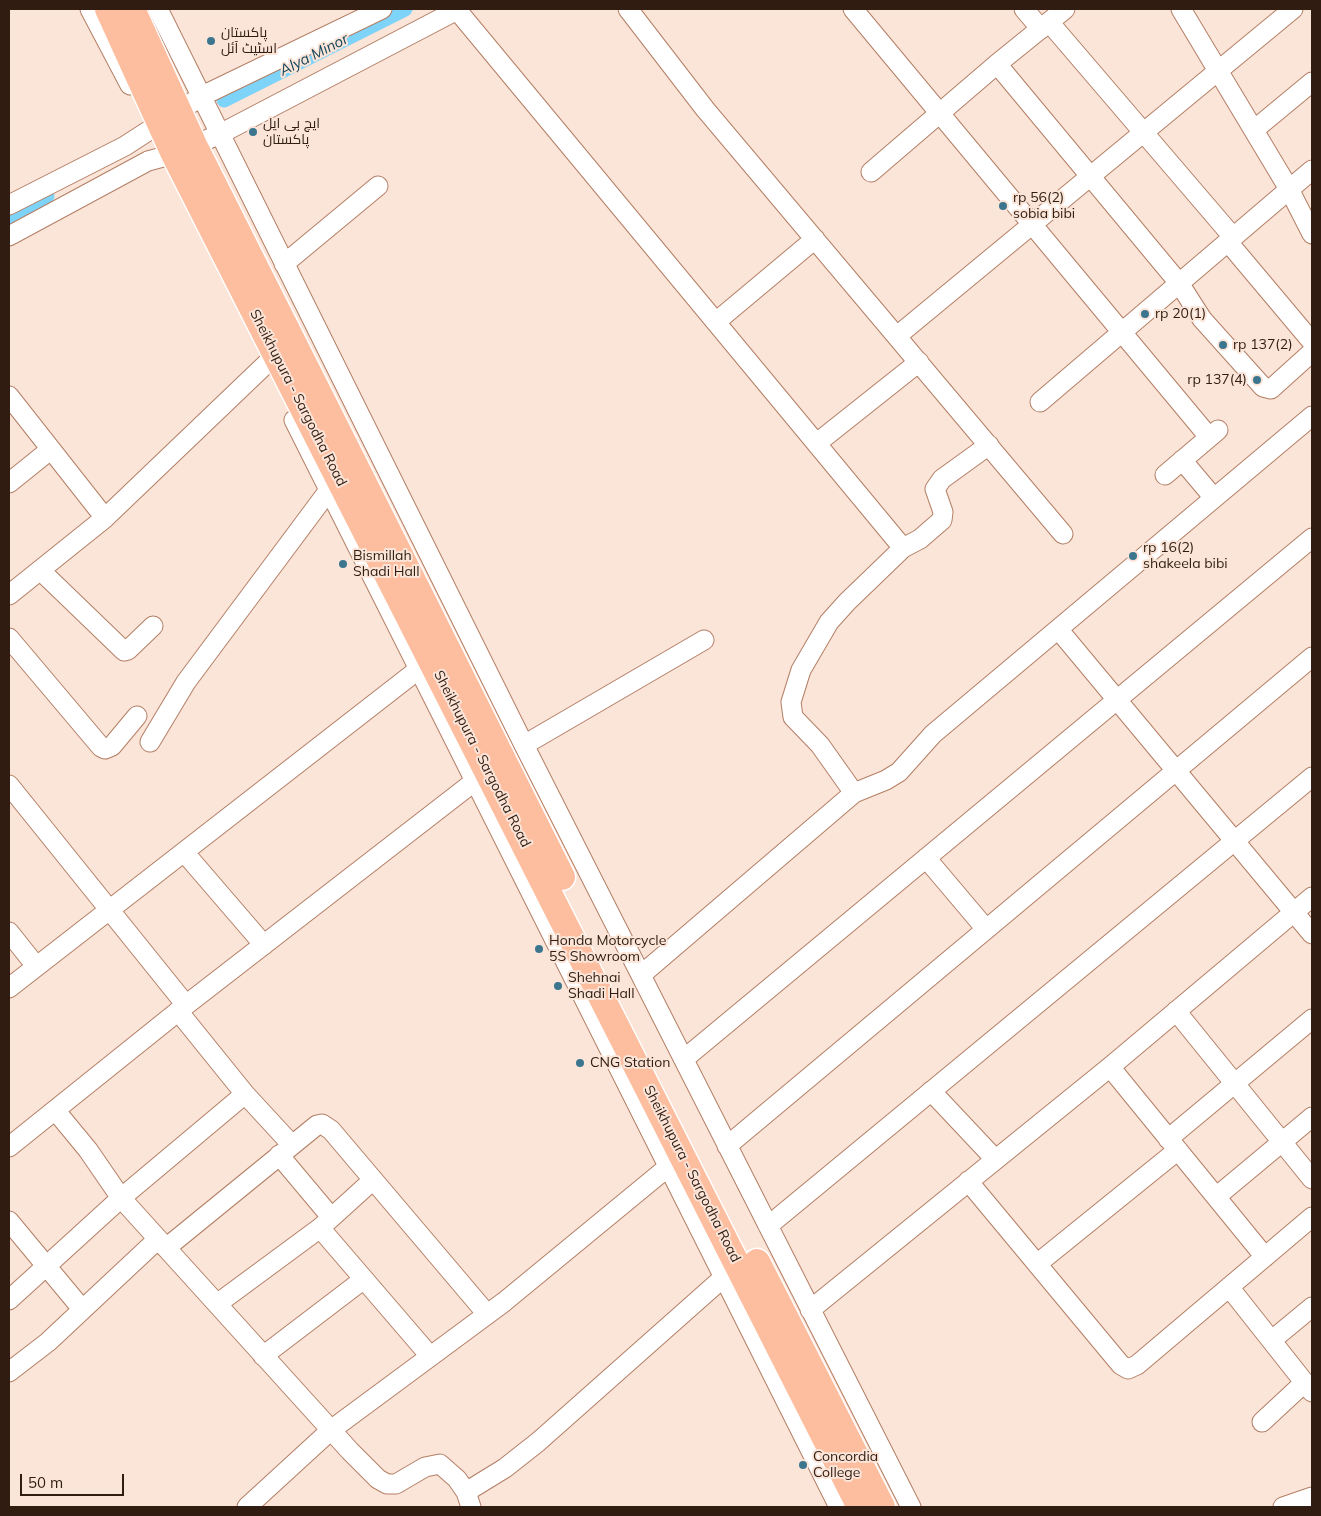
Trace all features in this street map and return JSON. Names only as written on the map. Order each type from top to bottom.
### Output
[{"type":"highway","name":"Sheikhupura - Sargodha Road","points":[[108,9],[178,152],[860,1507]]},
{"type":"highway","name":"Sheikhupura - Sargodha Road","points":[[132,9],[164,120]]},
{"type":"highway","name":"Sheikhupura - Sargodha Road","points":[[178,152],[882,1507]]},
{"type":"street","points":[[90,9],[164,120]]},
{"type":"street","points":[[158,9],[524,745],[911,1507]]},
{"type":"street","points":[[9,205],[125,146],[202,96],[382,9]]},
{"type":"street","points":[[9,236],[148,161],[178,152],[220,134],[458,9],[903,548]]},
{"type":"street","points":[[628,9],[705,109],[1063,534]]},
{"type":"street","points":[[854,9],[1121,333],[1214,434],[1165,475]]},
{"type":"street","points":[[1024,9],[1045,25],[1144,133],[1312,342]]},
{"type":"street","points":[[871,172],[997,64],[1065,9]]},
{"type":"street","points":[[1182,9],[1289,189],[1312,234]]},
{"type":"street","points":[[897,336],[1292,9]]},
{"type":"street","points":[[997,64],[1179,283],[1194,309],[1264,389],[1273,388],[1312,352]]},
{"type":"street","points":[[1254,130],[1312,82]]},
{"type":"street","points":[[178,152],[266,364],[839,1507]]},
{"type":"street","points":[[1040,402],[1312,170]]},
{"type":"street","points":[[284,264],[378,186]]},
{"type":"street","points":[[717,321],[815,239]]},
{"type":"street","points":[[817,443],[919,362]]},
{"type":"street","points":[[9,595],[105,518],[266,364]]},
{"type":"street","points":[[9,396],[105,518]]},
{"type":"street","points":[[641,975],[854,793],[900,772],[933,734],[1312,416]]},
{"type":"street","points":[[854,793],[820,745],[793,717],[791,702],[801,670],[829,622],[903,548],[920,539],[942,520],[943,512],[935,489],[942,479],[989,445]]},
{"type":"street","points":[[9,483],[50,450]]},
{"type":"street","points":[[1182,460],[1214,498]]},
{"type":"street","points":[[150,742],[186,682],[329,490]]},
{"type":"street","points":[[684,1060],[1312,538]]},
{"type":"street","points":[[40,570],[124,650],[128,650],[153,626]]},
{"type":"street","points":[[1058,629],[1312,934]]},
{"type":"street","points":[[9,638],[101,747],[105,749],[112,746],[138,716]]},
{"type":"street","points":[[524,745],[704,640]]},
{"type":"street","points":[[727,1146],[1312,657]]},
{"type":"street","points":[[9,988],[419,669]]},
{"type":"street","points":[[768,1226],[1312,777]]},
{"type":"street","points":[[12,1137],[56,1110],[182,1008],[475,781]]},
{"type":"street","points":[[9,785],[110,909],[286,1150],[325,1222],[364,1278],[430,1356]]},
{"type":"street","points":[[184,852],[264,945]]},
{"type":"street","points":[[926,858],[986,929]]},
{"type":"street","points":[[810,1310],[994,1159],[1110,1067],[1312,897]]},
{"type":"street","points":[[9,932],[36,966]]},
{"type":"street","points":[[1176,1011],[1312,1179]]},
{"type":"street","points":[[1037,1264],[1173,1144],[1235,1084],[1312,1019]]},
{"type":"street","points":[[1110,1067],[1265,1257]]},
{"type":"street","points":[[931,1091],[994,1159]]},
{"type":"street","points":[[9,1300],[121,1198],[245,1094]]},
{"type":"street","points":[[56,1110],[88,1150],[121,1198],[331,1430],[383,1482],[396,1484],[425,1467],[440,1464],[453,1474],[468,1500],[538,1442],[724,1277]]},
{"type":"street","points":[[1216,1197],[1312,1117]]},
{"type":"street","points":[[9,1372],[48,1342],[82,1309],[162,1244],[316,1125],[322,1124],[331,1130],[487,1314]]},
{"type":"street","points":[[247,1507],[331,1430],[487,1314],[668,1167]]},
{"type":"street","points":[[217,1304],[325,1222],[373,1180]]},
{"type":"street","points":[[968,1181],[1121,1365],[1128,1369],[1136,1365],[1312,1217]]},
{"type":"street","points":[[9,1221],[82,1309]]},
{"type":"street","points":[[263,1356],[364,1278]]},
{"type":"street","points":[[1229,1287],[1309,1387],[1262,1422]]},
{"type":"street","points":[[1272,1340],[1312,1307]]},
{"type":"street","points":[[1283,1507],[1312,1497]]},
{"type":"waterway","name":"Alya Minor","points":[[224,100],[405,9]]},
{"type":"waterway","name":"Alya Minor","points":[[9,217],[47,196]]},
{"type":"place","name":"پاکستان اسٹیٹ آئل","points":[[211,41]]},
{"type":"place","name":"ایچ بی ایل پاکستان","points":[[253,132]]},
{"type":"place","name":"rp 56(2) sobia bibi","points":[[1003,206]]},
{"type":"place","name":"rp 20(1)","points":[[1145,314]]},
{"type":"place","name":"rp 137(2)","points":[[1223,345]]},
{"type":"place","name":"rp 137(4)","points":[[1257,380]]},
{"type":"place","name":"rp 16(2) shakeela bibi","points":[[1133,556]]},
{"type":"place","name":"Bismillah Shadi Hall","points":[[343,564]]},
{"type":"place","name":"Honda Motorcycle 5S Showroom","points":[[539,949]]},
{"type":"place","name":"Shehnai Shadi Hall","points":[[558,986]]},
{"type":"place","name":"CNG Station","points":[[580,1063]]},
{"type":"place","name":"Concordia College","points":[[803,1465]]}]
